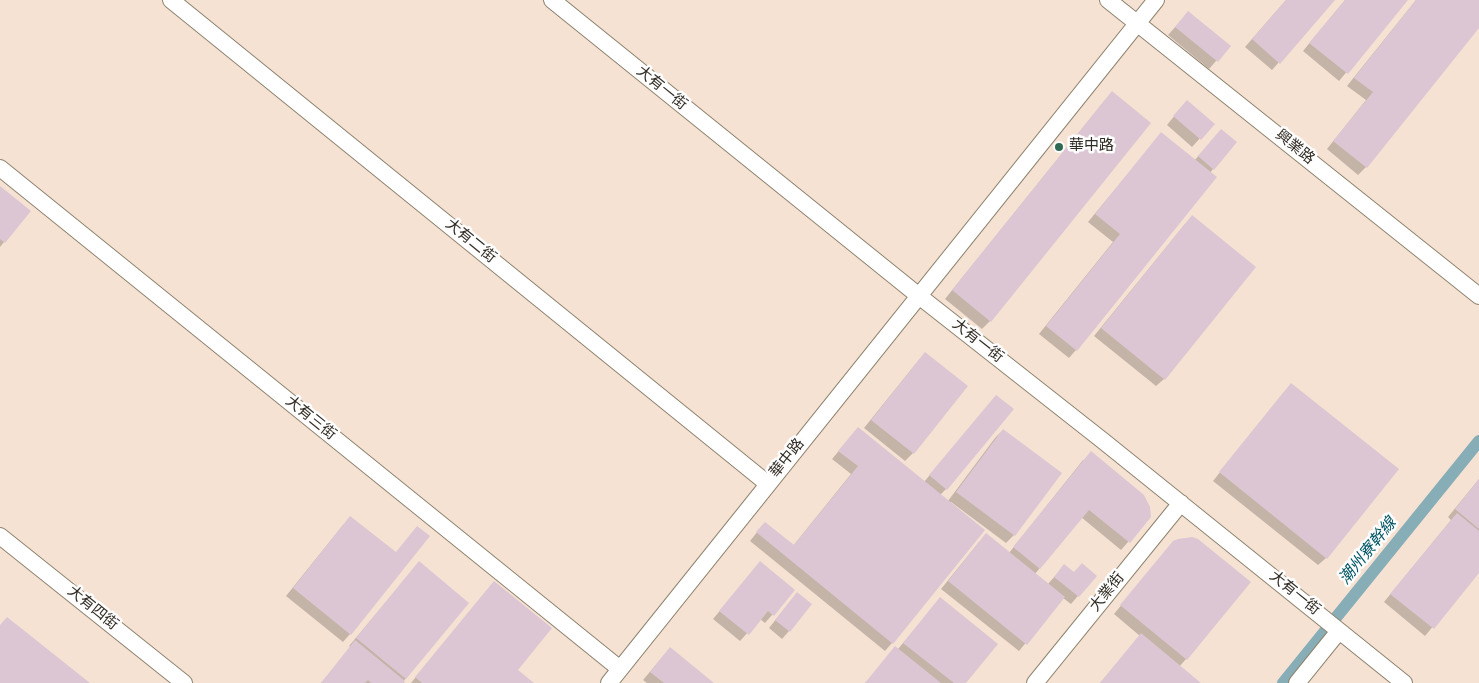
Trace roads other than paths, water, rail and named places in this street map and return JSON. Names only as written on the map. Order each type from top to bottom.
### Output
[{"type":"street","name":"大有二街","points":[[171,0],[768,484]]},
{"type":"street","name":"大有一街","points":[[552,0],[1404,683]]},
{"type":"street","name":"興業路","points":[[1108,0],[1479,296]]},
{"type":"street","name":"華中路","points":[[609,683],[1156,0]]},
{"type":"street","name":"大有三街","points":[[0,168],[620,669]]},
{"type":"street","name":"大業街","points":[[1035,683],[1181,503]]},
{"type":"street","name":"大有四街","points":[[0,536],[184,683]]},
{"type":"street","points":[[1297,683],[1339,631]]},
{"type":"waterway","name":"潮州寮幹線","points":[[1283,683],[1479,441]]},
{"type":"place","name":"華中路","points":[[1059,147]]}]
